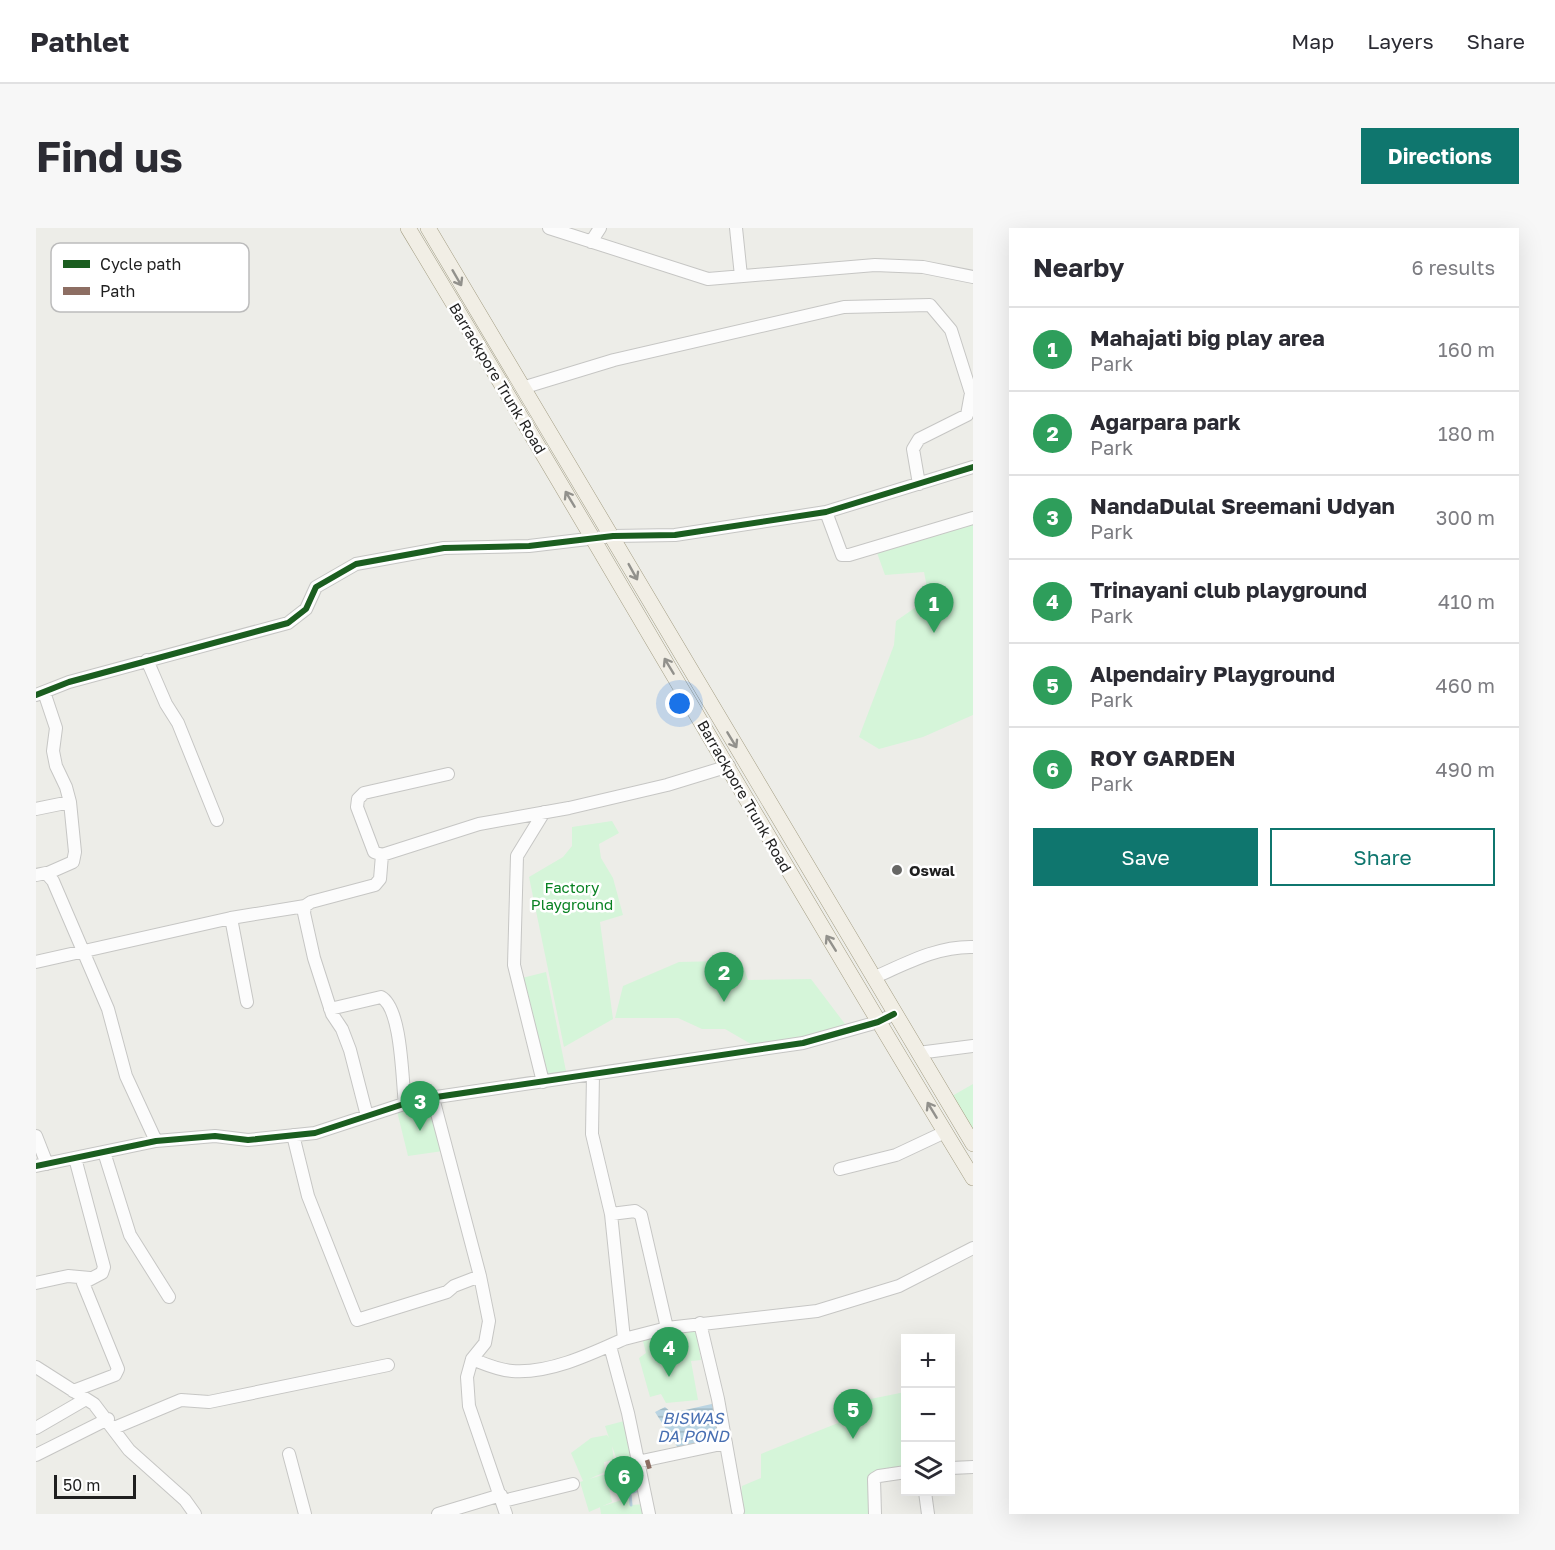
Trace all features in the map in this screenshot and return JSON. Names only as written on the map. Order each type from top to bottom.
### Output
[{"type":"main road","name":"Barrackpore Trunk Road","points":[[408,228],[729,766],[878,1022],[973,1178]]},
{"type":"main road","name":"Barrackpore Trunk Road","points":[[428,228],[973,1144]]},
{"type":"street","points":[[549,228],[708,279],[875,265],[923,267],[973,277]]},
{"type":"street","points":[[591,242],[600,228]]},
{"type":"street","points":[[736,228],[741,276]]},
{"type":"street","points":[[522,388],[614,360],[844,307],[930,305],[951,330],[971,393],[967,415],[919,439],[913,449],[919,484]]},
{"type":"street","points":[[156,1141],[126,1076],[108,1009],[84,951],[42,874],[73,862],[75,852],[70,802],[56,766],[53,751],[56,728],[40,693],[147,660],[288,623],[306,609],[316,587],[356,564],[444,548],[529,546],[613,536],[675,535],[826,512],[973,467]]},
{"type":"street","points":[[826,512],[842,555],[849,555],[973,518]]},
{"type":"street","points":[[147,660],[166,704],[178,723],[217,820]]},
{"type":"street","points":[[448,774],[364,793],[358,799],[357,807],[374,852],[382,855],[479,824],[667,785],[729,766]]},
{"type":"street","points":[[36,809],[70,802]]},
{"type":"street","points":[[543,1082],[514,964],[517,856],[544,812]]},
{"type":"street","points":[[36,962],[231,918],[305,906],[311,902],[375,885],[380,879],[382,855]]},
{"type":"street","points":[[305,906],[304,913],[314,958],[330,1009],[342,1029],[350,1050],[367,1116]]},
{"type":"street","points":[[231,918],[247,1002]]},
{"type":"street","points":[[873,978],[928,954],[959,947],[973,947]]},
{"type":"street","points":[[330,1009],[381,997],[389,1005],[399,1048],[405,1104]]},
{"type":"street","points":[[36,1136],[41,1165],[156,1141],[214,1136],[248,1140],[315,1133],[405,1104],[432,1098],[803,1043],[878,1022],[894,1014]]},
{"type":"street","points":[[918,1053],[973,1046]]},
{"type":"street","points":[[593,1074],[592,1134],[611,1214],[624,1340]]},
{"type":"street","points":[[432,1098],[480,1276],[488,1332],[485,1342],[472,1359],[467,1377],[469,1406],[506,1514]]},
{"type":"street","points":[[840,1169],[896,1155],[945,1132]]},
{"type":"street","points":[[293,1135],[308,1196],[357,1320],[447,1292],[480,1276]]},
{"type":"street","points":[[104,1152],[130,1235],[169,1297]]},
{"type":"street","points":[[73,1391],[115,1375],[118,1369],[83,1283],[102,1273],[104,1267],[75,1158]]},
{"type":"street","points":[[611,1214],[635,1211],[641,1215],[667,1328]]},
{"type":"street","points":[[472,1359],[497,1368],[526,1371],[557,1365],[624,1340],[667,1328],[807,1312],[899,1286],[973,1248]]},
{"type":"street","points":[[36,1283],[68,1275],[90,1278]]},
{"type":"street","points":[[700,1323],[738,1511]]},
{"type":"street","points":[[610,1346],[649,1514]]},
{"type":"street","points":[[36,1455],[111,1424],[181,1400],[208,1402],[388,1365]]},
{"type":"street","points":[[36,1367],[86,1399],[111,1424],[129,1450],[185,1500],[195,1514]]},
{"type":"street","points":[[36,1428],[86,1399]]},
{"type":"street","points":[[637,1462],[726,1443]]},
{"type":"street","points":[[289,1454],[305,1514]]},
{"type":"street","points":[[955,1468],[973,1467]]},
{"type":"street","points":[[875,1514],[874,1479],[901,1473]]},
{"type":"street","points":[[438,1514],[573,1484]]},
{"type":"street","points":[[926,1496],[928,1514]]},
{"type":"green space","points":[[973,521],[973,715],[923,737],[879,749],[859,737],[894,645],[896,621],[929,598],[924,572],[885,575],[876,550]]},
{"type":"green space","name":"Factory Playground","points":[[612,821],[619,833],[599,844],[601,858],[613,878],[623,915],[600,922],[613,1019],[564,1047],[529,877],[563,857],[572,846],[572,827]]},
{"type":"green space","points":[[679,962],[742,962],[748,980],[811,979],[845,1024],[801,1039],[756,1047],[725,1029],[702,1029],[678,1018],[615,1018],[623,986]]},
{"type":"green space","points":[[546,972],[567,1076],[543,1081],[522,978]]},
{"type":"green space","points":[[973,1084],[973,1129],[952,1096]]},
{"type":"green space","points":[[432,1106],[443,1151],[408,1156],[397,1111]]},
{"type":"green space","points":[[695,1327],[701,1360],[691,1361],[698,1400],[666,1403],[661,1394],[650,1397],[639,1358],[646,1353],[642,1337]]},
{"type":"green space","points":[[901,1393],[901,1470],[872,1474],[875,1514],[739,1514],[742,1486],[761,1478],[761,1454],[838,1423],[836,1406]]},
{"type":"green space","points":[[628,1420],[638,1470],[625,1473],[623,1459],[617,1460],[612,1446],[614,1460],[604,1462],[605,1472],[589,1479],[606,1474],[612,1502],[589,1512],[580,1482],[583,1481],[571,1453],[591,1438],[607,1435],[609,1438],[605,1426]]},
{"type":"green space","points":[[628,1498],[631,1505],[645,1504],[647,1514],[601,1514],[600,1507]]},
{"type":"water","name":"BISWAS DA POND","points":[[716,1403],[723,1441],[678,1448],[655,1412],[665,1407],[672,1413]]},
{"type":"waterway","points":[[631,1505],[630,1493],[642,1489]]},
{"type":"marked path","points":[[647,1460],[650,1470]]},
{"type":"marked path","points":[[626,1474],[639,1471]]},
{"type":"cycle path","points":[[36,695],[69,682],[288,623],[306,609],[316,587],[356,564],[444,548],[529,546],[613,536],[675,535],[826,512],[973,467]]},
{"type":"cycle path","points":[[36,1166],[156,1141],[215,1136],[248,1140],[315,1133],[416,1100],[803,1043],[878,1022],[894,1014]]},
{"type":"place","name":"Mahajati big play area","points":[[934,633]]},
{"type":"place","name":"Oswal","points":[[897,870]]},
{"type":"place","name":"Agarpara park","points":[[724,1002]]},
{"type":"place","name":"NandaDulal Sreemani Udyan","points":[[420,1131]]},
{"type":"place","name":"Trinayani club playground","points":[[669,1377]]},
{"type":"place","name":"Alpendairy Playground","points":[[853,1439]]},
{"type":"place","name":"ROY GARDEN","points":[[624,1506]]}]
